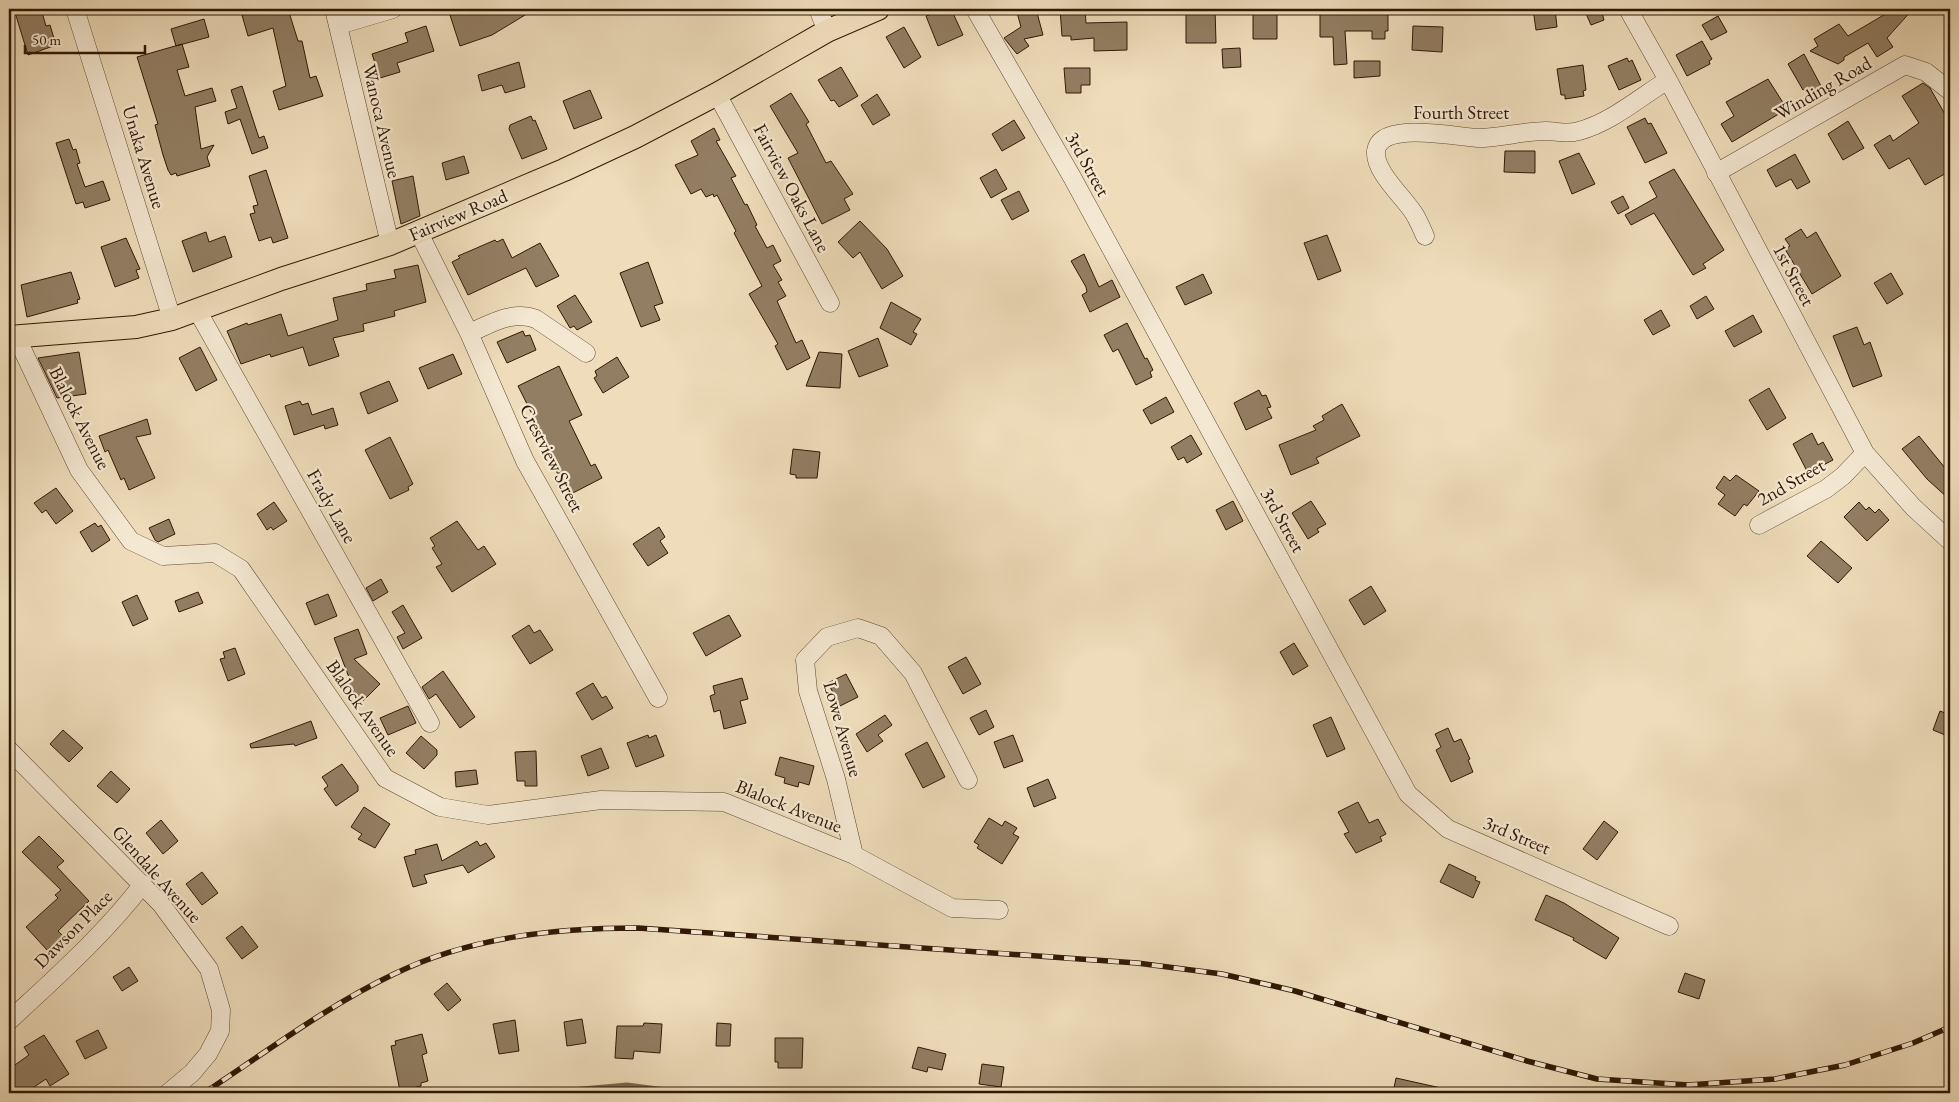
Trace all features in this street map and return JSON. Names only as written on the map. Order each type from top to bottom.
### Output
[{"type":"main road","name":"Fairview Road","points":[[12,337],[136,327],[172,319],[390,244],[564,170],[635,137],[717,94],[827,31],[878,9]]},
{"type":"street","name":"Unaka Avenue","points":[[75,9],[172,319]]},
{"type":"street","points":[[336,17],[393,9]]},
{"type":"street","points":[[818,9],[827,31]]},
{"type":"street","name":"3rd Street","points":[[974,9],[1072,177],[1408,794],[1448,829],[1669,926]]},
{"type":"street","name":"1st Street","points":[[1628,9],[1668,80],[1865,453],[1913,507],[1950,541]]},
{"type":"street","name":"Wanoca Avenue","points":[[336,17],[390,244]]},
{"type":"street","name":"Winding Road","points":[[1716,173],[1905,65],[1926,72],[1950,90]]},
{"type":"street","name":"Fourth Street","points":[[1425,236],[1415,215],[1379,164],[1376,152],[1378,146],[1389,136],[1414,132],[1487,138],[1535,131],[1570,133],[1580,131],[1626,108],[1668,80]]},
{"type":"street","name":"Fairview Oaks Lane","points":[[717,94],[830,303]]},
{"type":"street","name":"Crestview Street","points":[[419,233],[469,333],[525,461],[658,698]]},
{"type":"street","name":"Frady Lane","points":[[197,310],[430,723]]},
{"type":"street","points":[[469,333],[508,317],[527,316],[536,319],[586,353]]},
{"type":"street","name":"Blalock Avenue","points":[[12,337],[79,470],[131,541],[163,556],[215,553],[241,569],[386,778],[440,807],[488,815],[601,800],[724,802],[854,855],[952,908],[999,910]]},
{"type":"street","name":"2nd Street","points":[[1758,524],[1826,489],[1843,476],[1865,453]]},
{"type":"street","name":"Lowe Avenue","points":[[854,855],[836,779],[808,691],[805,660],[827,637],[858,628],[881,636],[913,674],[968,780]]},
{"type":"street","name":"Glendale Avenue","points":[[9,750],[143,884],[161,904],[209,969],[221,1010],[220,1032],[208,1054],[192,1073],[168,1093]]},
{"type":"street","name":"Dawson Place","points":[[11,1016],[103,930],[143,884]]},
{"type":"building","points":[[14,9],[41,9],[46,26],[50,25],[56,45],[28,55]]},
{"type":"building","points":[[262,9],[288,9],[298,41],[302,41],[310,78],[316,76],[323,96],[279,110],[273,91],[286,86],[273,28],[248,36],[242,15]]},
{"type":"building","points":[[469,9],[471,15],[482,9],[535,9],[492,35],[460,46],[450,15]]},
{"type":"building","points":[[948,9],[950,14],[953,13],[963,35],[938,46],[926,16]]},
{"type":"building","points":[[1016,9],[1036,9],[1043,35],[1024,39],[1029,46],[1017,54],[1004,38],[1021,27]]},
{"type":"building","points":[[1060,9],[1085,9],[1086,23],[1127,22],[1127,50],[1094,51],[1094,38],[1071,40],[1071,36],[1062,36]]},
{"type":"building","points":[[1186,9],[1215,9],[1216,43],[1186,43]]},
{"type":"building","points":[[1253,9],[1277,9],[1277,39],[1253,39]]},
{"type":"building","points":[[1320,9],[1388,11],[1388,31],[1385,31],[1385,39],[1372,39],[1372,31],[1345,31],[1347,64],[1334,65],[1333,37],[1320,37]]},
{"type":"building","points":[[1533,9],[1555,9],[1557,27],[1536,30]]},
{"type":"building","points":[[1584,9],[1601,9],[1604,20],[1591,25]]},
{"type":"building","points":[[1894,9],[1913,9],[1887,38],[1893,47],[1877,57],[1868,43],[1844,57],[1844,60],[1838,64],[1810,51],[1818,46],[1814,39],[1839,24],[1848,36]]},
{"type":"building","points":[[1718,16],[1727,32],[1711,40],[1702,25]]},
{"type":"building","points":[[204,19],[209,37],[176,46],[171,29]]},
{"type":"building","points":[[426,26],[434,51],[397,63],[400,72],[380,78],[372,54],[408,42],[405,33]]},
{"type":"building","points":[[1413,26],[1443,27],[1442,52],[1412,50]]},
{"type":"building","points":[[904,27],[921,57],[904,68],[886,37]]},
{"type":"building","points":[[1702,41],[1712,59],[1709,61],[1710,64],[1687,76],[1676,55]]},
{"type":"building","points":[[182,44],[189,67],[177,70],[185,96],[212,88],[216,101],[195,107],[201,149],[214,145],[207,157],[210,166],[177,176],[176,173],[171,175],[168,170],[155,125],[158,124],[137,57]]},
{"type":"building","points":[[1240,48],[1241,67],[1223,68],[1222,49]]},
{"type":"building","points":[[1804,54],[1821,86],[1809,93],[1806,89],[1803,90],[1788,64]]},
{"type":"building","points":[[1627,58],[1629,62],[1632,60],[1641,80],[1619,90],[1608,66]]},
{"type":"building","points":[[1354,61],[1380,61],[1380,76],[1354,78]]},
{"type":"building","points":[[519,62],[525,87],[505,93],[502,85],[482,91],[478,75]]},
{"type":"building","points":[[1583,65],[1586,90],[1583,91],[1584,96],[1565,99],[1565,95],[1561,95],[1557,69]]},
{"type":"building","points":[[841,67],[858,96],[839,107],[834,100],[831,101],[818,80]]},
{"type":"building","points":[[1064,68],[1090,68],[1090,85],[1081,85],[1081,93],[1066,93]]},
{"type":"building","points":[[1768,79],[1787,109],[1732,142],[1721,124],[1734,116],[1726,102]]},
{"type":"building","points":[[1923,83],[1930,88],[1950,123],[1950,171],[1925,185],[1909,158],[1889,169],[1874,145],[1890,135],[1893,141],[1919,123],[1902,96]]},
{"type":"building","points":[[242,86],[259,138],[264,136],[268,148],[252,154],[240,119],[228,124],[225,112],[237,108],[231,90]]},
{"type":"building","points":[[590,90],[602,118],[574,129],[563,101]]},
{"type":"building","points":[[791,93],[809,122],[806,124],[826,163],[831,161],[853,194],[844,199],[850,210],[822,224],[788,158],[798,153],[770,106]]},
{"type":"building","points":[[877,94],[890,115],[873,125],[861,105]]},
{"type":"building","points":[[531,116],[533,121],[535,120],[547,149],[522,159],[509,129],[510,125]]},
{"type":"building","points":[[1645,118],[1648,124],[1651,123],[1667,153],[1645,163],[1627,127]]},
{"type":"building","points":[[1014,120],[1025,138],[1002,151],[992,134]]},
{"type":"building","points":[[1848,121],[1864,148],[1843,160],[1828,134]]},
{"type":"building","points":[[714,128],[720,140],[716,141],[736,176],[731,178],[745,205],[747,204],[757,225],[755,226],[767,248],[773,245],[781,261],[773,265],[782,280],[778,282],[786,296],[777,301],[796,343],[802,340],[810,358],[787,370],[775,346],[778,344],[749,294],[762,286],[734,233],[736,231],[717,195],[714,197],[713,194],[706,197],[701,189],[691,194],[675,165],[698,155],[691,141]]},
{"type":"building","points":[[69,139],[73,150],[76,149],[80,163],[77,164],[85,187],[103,181],[110,200],[85,208],[83,202],[76,204],[56,143]]},
{"type":"building","points":[[1505,151],[1535,151],[1535,173],[1504,172]]},
{"type":"building","points":[[1579,153],[1595,184],[1572,194],[1559,161]]},
{"type":"building","points":[[1795,154],[1810,182],[1797,189],[1791,179],[1776,187],[1767,170]]},
{"type":"building","points":[[464,156],[469,173],[446,180],[442,163]]},
{"type":"building","points":[[996,169],[1007,189],[991,198],[980,178]]},
{"type":"building","points":[[1674,169],[1724,250],[1703,264],[1706,268],[1693,275],[1654,213],[1631,225],[1625,215],[1657,197],[1649,182]]},
{"type":"building","points":[[266,170],[288,238],[273,243],[271,237],[259,241],[250,214],[255,213],[253,206],[258,205],[249,176]]},
{"type":"building","points":[[413,176],[420,216],[401,224],[392,181]]},
{"type":"building","points":[[1019,191],[1029,211],[1012,220],[1001,200]]},
{"type":"building","points":[[1623,196],[1629,208],[1618,214],[1611,202]]},
{"type":"building","points":[[860,221],[887,249],[903,276],[882,289],[860,252],[853,258],[838,242]]},
{"type":"building","points":[[1801,229],[1807,238],[1816,232],[1841,276],[1812,294],[1785,249],[1790,246],[1785,239]]},
{"type":"building","points":[[206,232],[209,242],[225,236],[232,257],[193,272],[182,241]]},
{"type":"building","points":[[1327,235],[1341,271],[1318,280],[1304,243]]},
{"type":"building","points":[[126,238],[140,269],[136,270],[139,278],[115,287],[101,247]]},
{"type":"building","points":[[503,239],[512,258],[540,243],[559,276],[536,287],[526,268],[468,295],[452,262],[460,258],[458,256],[495,240],[497,242]]},
{"type":"building","points":[[1084,254],[1099,287],[1112,280],[1120,297],[1090,312],[1082,295],[1087,292],[1086,287],[1071,261]]},
{"type":"building","points":[[648,262],[663,303],[654,306],[660,320],[641,327],[620,273]]},
{"type":"building","points":[[418,265],[426,302],[394,311],[395,316],[363,324],[364,331],[333,338],[339,356],[309,366],[303,347],[271,357],[270,354],[241,364],[227,331],[247,323],[248,325],[281,314],[288,336],[338,320],[333,298],[367,290],[366,284],[396,278],[394,270]]},
{"type":"building","points":[[71,272],[80,299],[77,300],[78,303],[27,317],[21,285]]},
{"type":"building","points":[[1891,273],[1903,294],[1887,304],[1874,283]]},
{"type":"building","points":[[1203,274],[1212,293],[1185,305],[1176,287]]},
{"type":"building","points":[[575,295],[592,322],[577,330],[574,326],[570,328],[557,306]]},
{"type":"building","points":[[1706,296],[1714,309],[1697,319],[1690,306]]},
{"type":"building","points":[[891,302],[921,319],[913,332],[917,334],[911,345],[880,328]]},
{"type":"building","points":[[1661,310],[1670,326],[1653,335],[1644,320]]},
{"type":"building","points":[[1753,315],[1762,332],[1734,347],[1725,331]]},
{"type":"building","points":[[1127,323],[1145,359],[1147,358],[1153,370],[1150,372],[1152,377],[1136,385],[1118,349],[1113,352],[1104,335]]},
{"type":"building","points":[[1857,327],[1864,345],[1870,342],[1882,376],[1853,387],[1833,336]]},
{"type":"building","points":[[523,331],[525,336],[530,335],[536,350],[507,363],[497,342]]},
{"type":"building","points":[[878,338],[888,366],[859,377],[848,351]]},
{"type":"building","points":[[200,347],[217,380],[196,391],[179,358]]},
{"type":"building","points":[[79,352],[86,394],[57,398],[38,358]]},
{"type":"building","points":[[819,352],[842,354],[840,388],[806,386]]},
{"type":"building","points":[[453,354],[462,374],[428,389],[419,368]]},
{"type":"building","points":[[617,357],[629,377],[603,393],[594,378],[597,376],[595,371]]},
{"type":"building","points":[[559,366],[582,415],[569,421],[591,466],[595,464],[602,478],[569,495],[546,452],[550,450],[518,386]]},
{"type":"building","points":[[389,381],[398,401],[368,414],[360,393]]},
{"type":"building","points":[[1769,388],[1786,418],[1767,430],[1749,400]]},
{"type":"building","points":[[1259,390],[1262,396],[1266,395],[1271,407],[1267,408],[1272,418],[1246,430],[1234,403]]},
{"type":"building","points":[[1166,397],[1174,412],[1151,424],[1143,410]]},
{"type":"building","points":[[300,401],[302,405],[308,403],[312,415],[333,408],[338,425],[325,429],[324,425],[294,435],[285,406]]},
{"type":"building","points":[[1342,404],[1360,436],[1316,458],[1319,463],[1291,475],[1279,445],[1316,430],[1313,426],[1324,420],[1322,416]]},
{"type":"building","points":[[147,419],[151,434],[136,437],[155,478],[129,490],[124,478],[121,480],[108,450],[105,452],[99,436]]},
{"type":"building","points":[[1812,433],[1818,445],[1823,442],[1833,460],[1808,473],[1793,444]]},
{"type":"building","points":[[1191,435],[1202,454],[1187,463],[1184,457],[1178,460],[1171,447]]},
{"type":"building","points":[[1919,436],[1950,474],[1950,500],[1927,479],[1902,449]]},
{"type":"building","points":[[390,437],[413,484],[408,487],[409,490],[390,499],[365,450]]},
{"type":"building","points":[[793,449],[820,452],[817,478],[796,478],[796,475],[790,474]]},
{"type":"building","points":[[1736,475],[1759,491],[1747,506],[1744,504],[1735,516],[1718,504],[1725,495],[1716,488],[1724,476],[1730,481]]},
{"type":"building","points":[[56,488],[73,511],[56,524],[46,510],[42,513],[34,503]]},
{"type":"building","points":[[1233,501],[1243,521],[1226,530],[1216,510]]},
{"type":"building","points":[[1311,501],[1326,524],[1317,529],[1319,532],[1308,539],[1292,513]]},
{"type":"building","points":[[274,502],[287,521],[273,530],[271,527],[267,530],[257,514]]},
{"type":"building","points":[[1859,502],[1866,510],[1869,507],[1875,513],[1879,509],[1889,520],[1867,541],[1844,517]]},
{"type":"building","points":[[169,519],[175,534],[158,542],[149,528]]},
{"type":"building","points":[[457,521],[478,550],[484,546],[496,564],[452,592],[436,567],[442,564],[432,548],[435,546],[430,538]]},
{"type":"building","points":[[95,523],[98,527],[101,525],[110,540],[92,552],[80,532]]},
{"type":"building","points":[[659,527],[665,537],[660,541],[668,553],[648,566],[633,544]]},
{"type":"building","points":[[1821,541],[1852,568],[1838,583],[1807,556]]},
{"type":"building","points":[[381,579],[388,592],[373,601],[366,588]]},
{"type":"building","points":[[1371,586],[1386,611],[1364,625],[1349,600]]},
{"type":"building","points":[[198,592],[203,603],[179,612],[175,601]]},
{"type":"building","points":[[328,594],[337,616],[315,625],[306,603]]},
{"type":"building","points":[[137,595],[148,619],[133,626],[122,602]]},
{"type":"building","points":[[403,605],[422,638],[403,649],[397,637],[405,633],[392,612]]},
{"type":"building","points":[[729,615],[741,636],[706,656],[693,633]]},
{"type":"building","points":[[529,625],[534,633],[540,630],[553,650],[530,664],[512,636]]},
{"type":"building","points":[[358,629],[367,654],[354,659],[380,684],[363,701],[346,684],[350,680],[334,638]]},
{"type":"building","points":[[1294,643],[1308,666],[1293,675],[1280,652]]},
{"type":"building","points":[[235,648],[245,674],[228,681],[220,659],[225,658],[223,652]]},
{"type":"building","points":[[966,657],[981,684],[963,694],[948,667]]},
{"type":"building","points":[[443,671],[475,717],[460,728],[436,694],[429,699],[422,687]]},
{"type":"building","points":[[846,674],[858,697],[840,706],[828,683]]},
{"type":"building","points":[[742,678],[748,699],[740,701],[746,723],[724,729],[720,710],[714,712],[710,696],[715,694],[713,686]]},
{"type":"building","points":[[593,683],[602,698],[606,696],[613,708],[592,720],[576,693]]},
{"type":"building","points":[[408,706],[416,723],[388,735],[380,718]]},
{"type":"building","points":[[986,710],[994,727],[979,735],[970,718]]},
{"type":"building","points":[[1940,711],[1950,715],[1950,737],[1933,730]]},
{"type":"building","points":[[885,715],[892,725],[878,735],[883,741],[867,752],[856,734]]},
{"type":"building","points":[[1331,717],[1345,749],[1327,757],[1313,725]]},
{"type":"building","points":[[311,721],[317,738],[295,746],[294,744],[251,748],[250,744]]},
{"type":"building","points":[[1448,728],[1454,742],[1461,739],[1470,759],[1468,760],[1473,772],[1451,782],[1436,750],[1441,747],[1435,734]]},
{"type":"building","points":[[63,730],[83,748],[69,762],[50,744]]},
{"type":"building","points":[[648,735],[649,738],[656,735],[664,756],[636,767],[627,743]]},
{"type":"building","points":[[1013,735],[1023,761],[1004,768],[994,742]]},
{"type":"building","points":[[421,736],[437,750],[437,755],[424,769],[406,753]]},
{"type":"building","points":[[927,742],[945,777],[923,788],[905,754]]},
{"type":"building","points":[[601,748],[609,768],[588,776],[581,756]]},
{"type":"building","points":[[536,751],[537,786],[525,786],[525,781],[517,781],[515,752]]},
{"type":"building","points":[[780,757],[814,766],[809,785],[799,782],[798,787],[784,783],[785,778],[775,775]]},
{"type":"building","points":[[342,764],[358,786],[358,791],[336,806],[324,789],[328,786],[322,777]]},
{"type":"building","points":[[476,770],[478,784],[456,787],[455,772]]},
{"type":"building","points":[[111,771],[130,789],[117,803],[97,786]]},
{"type":"building","points":[[1048,779],[1056,798],[1034,807],[1027,788]]},
{"type":"building","points":[[1358,802],[1369,823],[1378,819],[1386,834],[1380,837],[1382,841],[1356,853],[1344,834],[1349,832],[1338,812]]},
{"type":"building","points":[[364,807],[390,824],[375,848],[358,839],[362,834],[351,827]]},
{"type":"building","points":[[989,818],[1002,826],[1005,821],[1017,828],[1013,834],[1019,837],[1002,864],[977,848],[979,845],[974,842]]},
{"type":"building","points":[[161,820],[178,841],[163,854],[146,833]]},
{"type":"building","points":[[1604,821],[1618,832],[1597,860],[1583,849]]},
{"type":"building","points":[[39,836],[64,861],[57,867],[89,901],[58,931],[63,936],[47,950],[26,927],[58,898],[55,895],[61,890],[22,852]]},
{"type":"building","points":[[477,841],[480,846],[486,843],[495,857],[468,873],[463,865],[424,875],[427,883],[413,887],[404,857],[416,854],[415,850],[437,844],[442,861]]},
{"type":"building","points":[[1449,864],[1476,877],[1475,880],[1480,882],[1473,898],[1440,882]]},
{"type":"building","points":[[202,872],[218,893],[202,905],[186,884]]},
{"type":"building","points":[[1546,895],[1564,903],[1619,938],[1606,959],[1573,940],[1574,938],[1535,920]]},
{"type":"building","points":[[242,926],[258,947],[242,959],[226,938]]},
{"type":"building","points":[[129,967],[138,981],[122,991],[113,977]]},
{"type":"building","points":[[1685,973],[1705,980],[1699,999],[1678,992]]},
{"type":"building","points":[[447,983],[461,1000],[448,1011],[434,994]]},
{"type":"building","points":[[582,1019],[586,1043],[567,1046],[564,1022]]},
{"type":"building","points":[[515,1020],[519,1051],[499,1054],[493,1024]]},
{"type":"building","points":[[644,1023],[662,1024],[660,1053],[634,1051],[633,1059],[615,1058],[617,1026],[643,1026]]},
{"type":"building","points":[[717,1023],[731,1024],[730,1046],[716,1046]]},
{"type":"building","points":[[98,1030],[107,1048],[85,1059],[76,1041]]},
{"type":"building","points":[[422,1034],[427,1053],[422,1055],[428,1081],[421,1083],[421,1086],[400,1091],[391,1046],[396,1045],[395,1041]]},
{"type":"building","points":[[44,1035],[69,1074],[50,1086],[46,1079],[25,1093],[9,1093],[9,1069],[29,1055],[24,1047]]},
{"type":"building","points":[[775,1038],[803,1038],[802,1068],[778,1068],[778,1062],[775,1062]]},
{"type":"building","points":[[918,1047],[946,1054],[942,1070],[928,1067],[927,1072],[912,1068]]},
{"type":"building","points":[[982,1064],[1004,1067],[1001,1087],[979,1084]]},
{"type":"building","points":[[1396,1078],[1441,1088],[1440,1093],[1393,1093]]},
{"type":"waterway","points":[[537,1093],[627,1085],[688,1093]]},
{"type":"railway","points":[[204,1093],[345,1000],[423,961],[453,951],[513,937],[607,928],[638,928],[1137,963],[1222,974],[1295,991],[1527,1061],[1597,1079],[1688,1085],[1775,1079],[1845,1065],[1913,1043],[1950,1027]]}]
